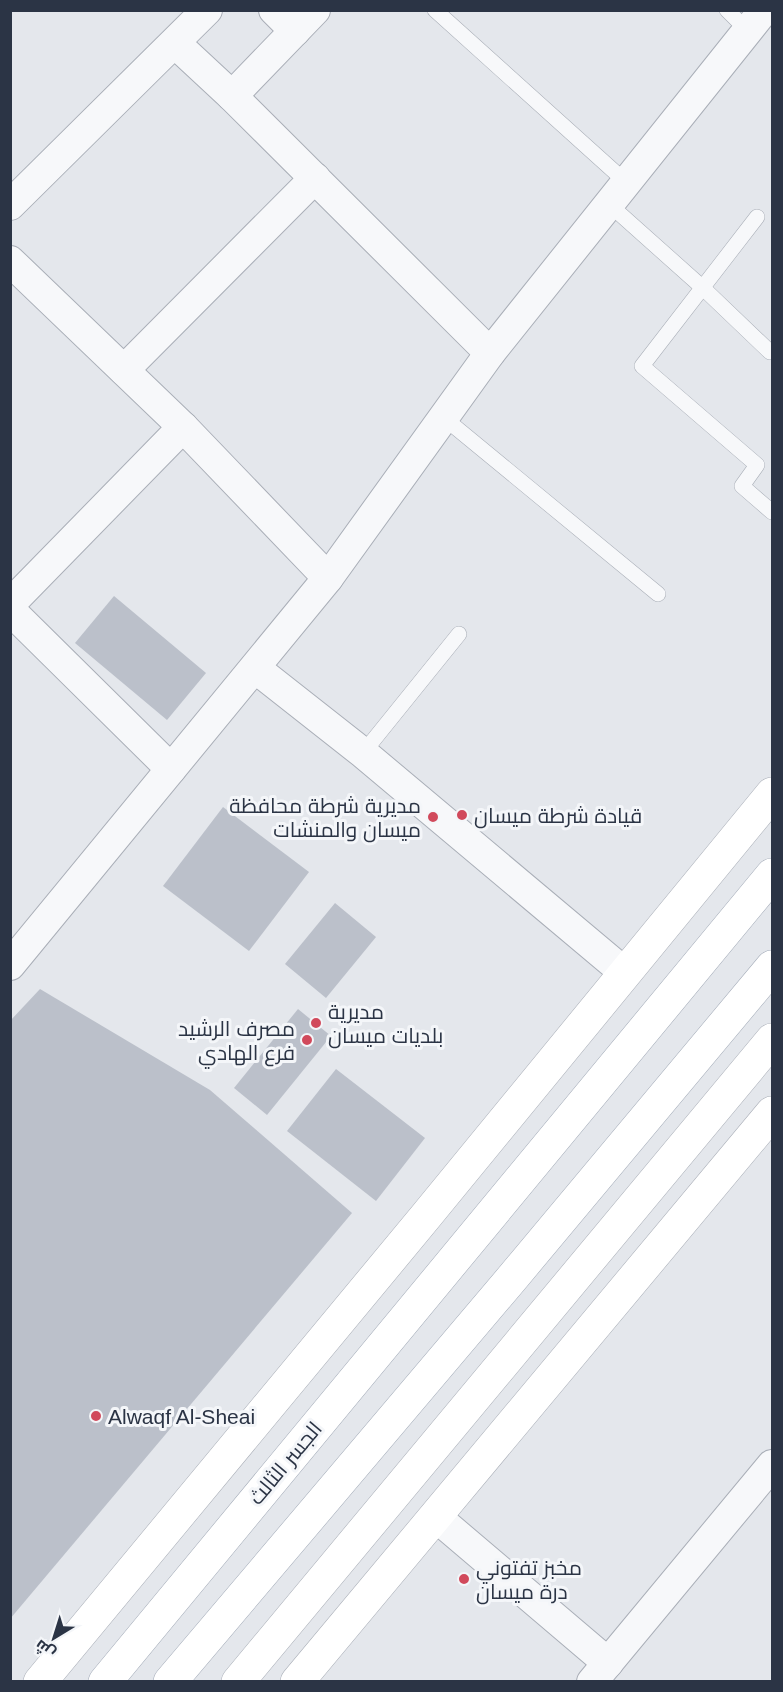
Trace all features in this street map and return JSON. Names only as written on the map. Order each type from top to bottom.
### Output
[{"type":"street","points":[[10,205],[207,10]]},
{"type":"street","points":[[232,96],[305,21],[274,10]]},
{"type":"street","points":[[10,965],[328,579],[490,352],[756,21]]},
{"type":"street","points":[[175,43],[232,96],[490,352]]},
{"type":"street","points":[[124,370],[315,178]]},
{"type":"street","points":[[10,261],[183,427],[328,579]]},
{"type":"street","points":[[10,604],[183,427]]},
{"type":"street","points":[[10,610],[171,770]]},
{"type":"street","points":[[255,668],[363,753],[625,973]]},
{"type":"street","points":[[46,1675],[772,794]]},
{"type":"street","name":"الجسر الثالث","points":[[105,1682],[772,875]]},
{"type":"street","points":[[170,1682],[772,967]]},
{"type":"street","points":[[238,1682],[772,1040]]},
{"type":"street","points":[[297,1682],[769,1118],[729,1093]]},
{"type":"street","points":[[435,1516],[600,1672],[772,1465]]},
{"type":"lane","points":[[435,10],[618,194],[703,288],[770,352]]},
{"type":"lane","points":[[727,10],[756,21]]},
{"type":"lane","points":[[757,217],[642,366],[757,465],[742,486],[772,512]]},
{"type":"lane","points":[[443,417],[658,594]]},
{"type":"lane","points":[[363,753],[459,634]]},
{"type":"building","points":[[114,596],[206,673],[167,720],[75,643]]},
{"type":"building","points":[[223,807],[309,872],[249,951],[163,886]]},
{"type":"building","points":[[335,903],[376,937],[326,998],[285,964]]},
{"type":"building","name":"Alwaqf Al-Sheai","points":[[40,989],[210,1090],[352,1213],[10,1619],[10,1021]]},
{"type":"building","points":[[298,1009],[331,1036],[267,1115],[234,1088]]},
{"type":"building","points":[[336,1069],[425,1138],[376,1201],[287,1131]]},
{"type":"place","name":"قيادة شرطة ميسان","points":[[462,815]]},
{"type":"place","name":"مديرية شرطة محافظة ميسان والمنشات","points":[[433,817]]},
{"type":"place","name":"مديرية بلديات ميسان","points":[[316,1023]]},
{"type":"place","name":"مصرف الرشيد فرع الهادي","points":[[307,1040]]},
{"type":"place","name":"Alwaqf Al-Sheai","points":[[96,1416]]},
{"type":"place","name":"مخبز تفتوني درة ميسان","points":[[464,1579]]}]
